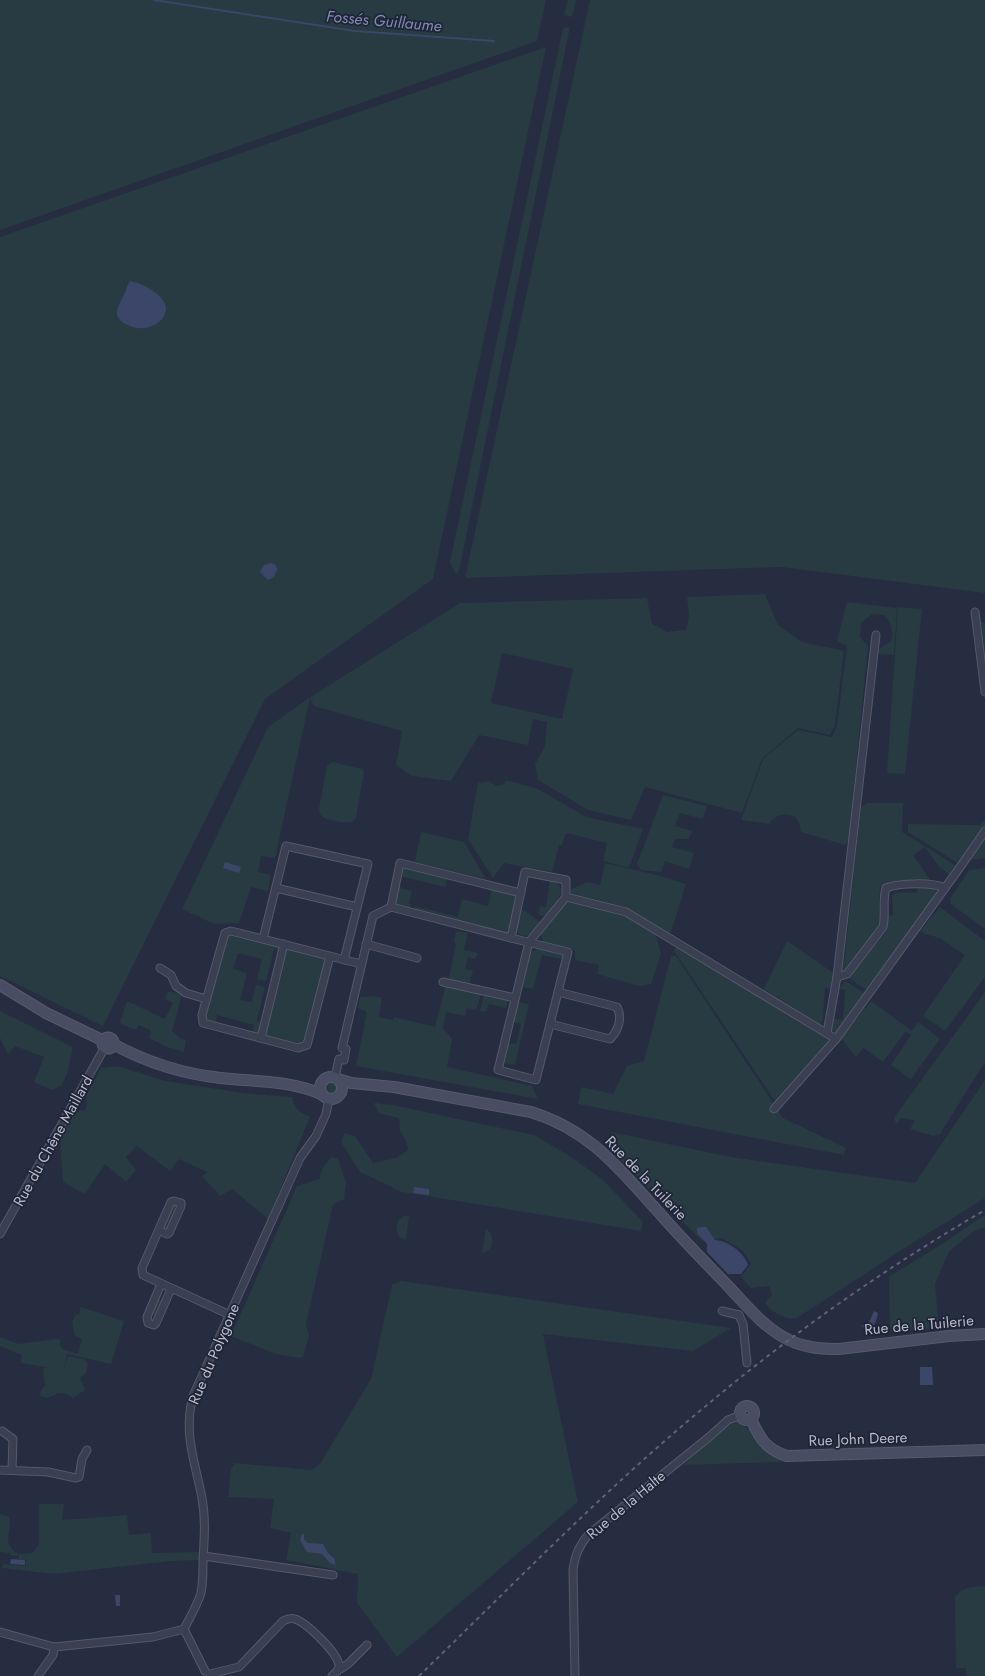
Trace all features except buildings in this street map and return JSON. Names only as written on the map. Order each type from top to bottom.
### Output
[{"type":"street","points":[[974,612],[985,692]]},
{"type":"street","points":[[827,1033],[837,977],[876,635]]},
{"type":"street","points":[[774,1109],[836,1039],[985,831]]},
{"type":"street","points":[[263,939],[286,846],[368,864],[344,960]]},
{"type":"street","points":[[391,907],[400,863],[521,892]]},
{"type":"street","points":[[332,1078],[342,1087],[340,1095],[335,1098],[326,1097],[320,1088],[321,1084],[332,1078],[339,1059],[344,1060],[346,1049],[342,1048],[373,916],[391,907],[511,938],[529,942],[568,952],[536,1080],[498,1070],[529,942],[566,897],[566,880],[525,872],[511,938]]},
{"type":"street","points":[[837,977],[847,974],[882,927],[884,922],[883,896],[886,888],[893,885],[937,885],[945,888]]},
{"type":"street","points":[[276,888],[357,907]]},
{"type":"street","points":[[566,897],[626,912],[836,1039]]},
{"type":"street","points":[[330,956],[307,1045],[298,1048],[203,1022],[202,1015],[225,933],[231,931],[284,944],[361,964]]},
{"type":"street","points":[[261,1038],[284,944]]},
{"type":"street","points":[[366,944],[417,958]]},
{"type":"street","points":[[160,968],[171,975],[176,986],[186,993],[206,999]]},
{"type":"street","points":[[443,982],[515,998]]},
{"type":"street","name":"Rue de la Tuilerie","points":[[0,985],[46,1013],[107,1044],[144,1059],[190,1073],[218,1078],[291,1084],[306,1084],[332,1078],[351,1083],[380,1085],[442,1095],[531,1112],[551,1118],[570,1128],[611,1160],[749,1308],[785,1338],[798,1344],[822,1349],[949,1336],[985,1334]]},
{"type":"street","points":[[550,1024],[610,1039],[616,1033],[620,1014],[617,1007],[558,992]]},
{"type":"street","name":"Rue du Chêne Maillard","points":[[0,1234],[107,1044]]},
{"type":"street","name":"Rue de la Tuilerie","points":[[291,1084],[311,1089],[326,1097]]},
{"type":"street","name":"Rue de la Tuilerie","points":[[340,1095],[347,1091],[380,1085]]},
{"type":"street","name":"Rue du Polygone","points":[[184,1629],[201,1593],[204,1556],[204,1519],[202,1499],[189,1439],[190,1409],[193,1396],[300,1158],[316,1136],[322,1123],[326,1097]]},
{"type":"street","points":[[159,1230],[142,1271],[145,1277],[230,1315]]},
{"type":"street","points":[[161,1284],[146,1317],[146,1321],[148,1323],[154,1325],[156,1323],[171,1289]]},
{"type":"street","points":[[722,1311],[739,1315],[749,1308]]},
{"type":"street","points":[[739,1315],[743,1324],[747,1362]]},
{"type":"street","name":"Rue John Deere","points":[[741,1415],[742,1409],[748,1407],[752,1409],[754,1413],[751,1419],[759,1437],[766,1445],[778,1453],[788,1456],[985,1450]]},
{"type":"street","name":"Rue de la Halte","points":[[575,1676],[573,1570],[575,1556],[580,1545],[588,1535],[728,1420],[741,1415]]},
{"type":"street","points":[[2,1430],[13,1439],[12,1470]]},
{"type":"street","points":[[0,1470],[48,1472],[76,1478],[79,1477],[82,1459],[87,1450]]},
{"type":"street","points":[[204,1556],[333,1575]]},
{"type":"street","points":[[0,1632],[54,1647],[152,1637],[184,1629],[206,1674],[239,1667],[283,1621],[290,1618],[297,1619],[311,1629],[330,1649],[338,1661],[339,1670]]},
{"type":"street","points":[[332,1676],[348,1664],[367,1646]]},
{"type":"street","points":[[38,1676],[53,1655],[54,1647]]},
{"type":"shaded area","points":[[0,0],[546,0],[537,41],[0,230]]},
{"type":"shaded area","points":[[568,0],[576,0],[572,17],[564,15]]},
{"type":"shaded area","points":[[590,0],[985,0],[985,593],[782,567],[465,578]]},
{"type":"shaded area","points":[[570,27],[459,571],[456,574],[450,562],[563,28]]},
{"type":"shaded area","points":[[546,47],[433,579],[265,699],[103,1026],[0,976],[0,237]]},
{"type":"shaded area","points":[[765,594],[778,625],[802,642],[844,651],[835,725],[830,735],[798,728],[762,759],[742,813],[645,787],[631,820],[588,810],[538,780],[535,764],[545,746],[547,722],[533,719],[528,745],[479,735],[451,781],[412,776],[396,765],[402,731],[314,706],[310,698],[275,858],[261,856],[258,872],[271,875],[268,891],[251,887],[239,923],[214,924],[182,909],[268,727],[309,698],[460,603],[647,598],[652,624],[667,632],[686,630],[689,616],[687,597]],"holes":[[[502,653],[573,669],[562,719],[491,703]]]},
{"type":"shaded area","points":[[847,602],[897,608],[894,655],[879,654],[879,649],[891,641],[892,637],[890,624],[884,615],[872,614],[861,623],[860,637],[868,646],[849,838],[845,845],[801,832],[795,817],[787,814],[780,815],[769,824],[741,820],[763,759],[798,730],[832,737],[837,725],[847,646],[837,641]]},
{"type":"shaded area","points":[[898,607],[922,609],[905,774],[887,773]]},
{"type":"shaded area","points":[[981,622],[985,623],[985,653]]},
{"type":"shaded area","points":[[333,762],[362,769],[364,772],[356,818],[352,822],[329,820],[322,816],[319,812],[327,766]]},
{"type":"shaded area","points":[[506,780],[538,789],[586,817],[643,829],[629,868],[603,861],[607,843],[566,833],[562,845],[559,845],[552,872],[504,863],[493,878],[468,839],[478,783],[489,781],[496,786],[504,784]]},
{"type":"shaded area","points":[[663,795],[707,806],[703,819],[680,813],[675,826],[692,831],[689,839],[675,839],[672,847],[694,853],[689,869],[665,861],[661,872],[641,870],[637,864]]},
{"type":"shaded area","points":[[868,803],[903,803],[902,832],[955,865],[949,874],[940,868],[925,847],[913,855],[931,881],[890,882],[881,886],[879,896],[880,917],[878,927],[843,972],[861,807]]},
{"type":"shaded area","points":[[985,820],[985,858],[956,862],[908,832],[908,824],[979,825]]},
{"type":"shaded area","points":[[421,832],[464,842],[486,879],[415,862]]},
{"type":"shaded area","points":[[605,863],[661,876],[686,884],[671,932],[668,933],[632,912],[576,898],[571,894],[571,889],[588,882],[600,885]]},
{"type":"shaded area","points":[[402,867],[447,878],[445,887],[400,876]]},
{"type":"shaded area","points":[[985,868],[985,929],[951,904],[950,899],[969,870]]},
{"type":"shaded area","points":[[550,880],[557,883],[560,887],[560,896],[546,915],[541,916],[539,915],[540,906],[546,907]]},
{"type":"shaded area","points":[[397,887],[412,891],[409,903],[412,911],[393,906]]},
{"type":"shaded area","points":[[492,888],[517,895],[508,934],[416,911],[414,906],[458,917],[462,899],[488,906]]},
{"type":"shaded area","points":[[917,888],[934,888],[936,891],[936,896],[866,990],[849,978],[888,929],[888,916],[893,915],[892,897],[895,893],[917,892]]},
{"type":"shaded area","points":[[568,901],[624,916],[655,932],[661,954],[651,984],[639,986],[597,974],[599,965],[575,960],[575,951],[571,948],[544,942],[540,934],[564,902]]},
{"type":"shaded area","points":[[940,907],[985,941],[985,977],[945,1031],[923,1016],[965,955],[940,938],[920,931]]},
{"type":"shaded area","points":[[523,910],[539,921],[539,924],[528,936],[519,935],[517,931],[520,912]]},
{"type":"shaded area","points":[[456,931],[468,933],[464,950],[478,953],[475,959],[468,957],[465,969],[473,971],[469,985],[450,981],[449,978],[456,944],[454,942]]},
{"type":"shaded area","points":[[232,934],[281,946],[281,950],[274,949],[266,981],[257,979],[262,959],[238,953],[233,969],[247,973],[240,1000],[252,1002],[256,985],[265,987],[257,1021],[263,1022],[260,1035],[252,1033],[254,1025],[217,1015],[215,1023],[205,1018],[227,938],[228,935]]},
{"type":"shaded area","points":[[787,941],[835,974],[833,989],[825,988],[823,1019],[820,1024],[764,989]]},
{"type":"shaded area","points":[[676,947],[829,1040],[775,1101],[674,951]]},
{"type":"shaded area","points":[[286,948],[325,959],[304,1042],[301,1045],[267,1037],[265,1034]]},
{"type":"shaded area","points":[[538,949],[563,955],[562,959],[542,955],[533,989],[523,987],[531,952]]},
{"type":"shaded area","points":[[671,956],[676,956],[783,1118],[846,1148],[844,1155],[578,1104],[581,1087],[613,1094],[627,1066],[644,1061]]},
{"type":"shaded area","points":[[845,981],[864,993],[837,1033],[832,1031],[833,1019],[843,1020],[845,990],[839,989]]},
{"type":"shaded area","points":[[448,986],[481,994],[476,1010],[467,1008],[465,1016],[446,1012],[443,1028],[452,1039],[447,1067],[532,1086],[538,1099],[356,1066],[367,1012],[358,1008],[360,997],[375,996],[382,998],[379,1017],[393,1020],[394,1017],[435,1027],[445,988]]},
{"type":"shaded area","points":[[170,991],[182,995],[172,1031],[181,1039],[186,1040],[184,1052],[167,1047],[149,1038],[151,1030],[138,1025],[136,1030],[123,1025],[120,1022],[127,1001],[165,1019],[173,1003],[165,999],[167,993]]},
{"type":"shaded area","points":[[985,992],[985,1062],[940,1134],[933,1136],[910,1129],[915,1120],[900,1118],[896,1124],[894,1118]]},
{"type":"shaded area","points":[[484,995],[508,1001],[506,1008],[489,1004],[486,1012],[480,1011]]},
{"type":"shaded area","points":[[871,1001],[912,1031],[918,1022],[940,1039],[911,1079],[891,1065],[911,1035],[906,1031],[883,1062],[863,1048],[856,1057],[841,1038]]},
{"type":"shaded area","points":[[518,1002],[529,1004],[515,1065],[504,1063],[509,1043],[516,1044],[521,1024],[514,1022]]},
{"type":"shaded area","points":[[0,1011],[73,1047],[67,1074],[62,1085],[52,1090],[34,1082],[44,1057],[15,1046],[8,1054],[0,1038]]},
{"type":"shaded area","points":[[118,1066],[165,1081],[243,1093],[292,1097],[298,1110],[310,1117],[268,1219],[232,1189],[220,1196],[202,1176],[207,1172],[179,1159],[170,1171],[137,1146],[126,1157],[136,1170],[126,1182],[105,1164],[85,1194],[63,1182],[60,1138],[75,1111],[85,1110],[87,1105],[86,1096],[101,1068]]},
{"type":"shaded area","points":[[985,1080],[985,1198],[797,1318],[783,1317],[768,1307],[765,1303],[772,1294],[769,1286],[751,1288],[741,1277],[751,1263],[742,1250],[721,1238],[702,1241],[610,1150],[611,1132],[731,1157],[915,1183]]},
{"type":"shaded area","points":[[331,1081],[335,1083],[337,1087],[335,1091],[331,1093],[327,1091],[325,1087],[327,1083]]},
{"type":"shaded area","points":[[374,1103],[393,1105],[534,1135],[568,1155],[602,1179],[643,1222],[641,1231],[402,1192],[360,1172],[341,1142],[344,1133],[355,1136],[373,1163],[396,1158],[408,1150],[406,1140],[400,1131],[399,1118],[379,1113]]},
{"type":"shaded area","points":[[331,1157],[338,1159],[346,1183],[344,1199],[333,1205],[306,1324],[309,1336],[303,1357],[300,1358],[276,1354],[231,1336],[297,1186],[319,1179],[322,1169]]},
{"type":"shaded area","points":[[174,1204],[178,1206],[167,1230],[163,1229]]},
{"type":"shaded area","points":[[985,1215],[985,1227],[974,1231],[949,1251],[935,1284],[939,1328],[890,1332],[889,1277]]},
{"type":"shaded area","points":[[404,1216],[409,1216],[406,1240],[399,1237],[397,1231],[398,1222]]},
{"type":"shaded area","points":[[486,1228],[491,1235],[492,1242],[489,1249],[482,1253]]},
{"type":"shaded area","points":[[401,1281],[731,1328],[693,1351],[543,1334],[578,1502],[397,1657],[357,1603],[358,1574],[286,1560],[291,1533],[270,1528],[274,1499],[228,1497],[231,1469],[235,1463],[312,1470],[320,1464],[371,1379],[392,1285]]},
{"type":"shaded area","points":[[158,1299],[163,1301],[157,1316],[151,1313]]},
{"type":"shaded area","points":[[80,1307],[124,1321],[111,1364],[67,1354],[64,1370],[69,1356],[84,1359],[88,1364],[86,1373],[80,1378],[85,1390],[73,1398],[62,1393],[47,1398],[41,1396],[40,1392],[45,1386],[43,1369],[46,1367],[20,1363],[22,1355],[0,1346],[0,1337],[18,1344],[56,1339],[61,1340],[60,1344],[62,1349],[78,1354],[82,1339],[75,1336],[72,1322],[76,1314],[79,1315]]},
{"type":"shaded area","points":[[737,1422],[746,1427],[765,1450],[775,1456],[786,1459],[808,1461],[683,1465],[725,1426]]},
{"type":"shaded area","points":[[39,1504],[64,1504],[62,1520],[127,1515],[129,1535],[151,1533],[152,1553],[199,1552],[199,1560],[171,1561],[54,1574],[2,1568],[3,1564],[25,1566],[26,1560],[18,1559],[19,1554],[32,1553],[39,1545]]},
{"type":"shaded area","points":[[0,1514],[9,1517],[10,1528],[8,1541],[13,1550],[18,1554],[17,1556],[10,1555],[10,1553],[0,1552]]},
{"type":"shaded area","points":[[985,1586],[985,1676],[966,1676],[966,1668],[956,1668],[955,1597],[958,1593],[965,1589]]},
{"type":"water","points":[[130,281],[148,287],[162,299],[166,311],[160,321],[149,327],[136,328],[125,324],[118,318],[118,307]]},
{"type":"water","points":[[271,563],[276,565],[277,570],[274,577],[268,580],[260,572],[264,565]]},
{"type":"water","points":[[225,862],[241,867],[239,873],[223,868]]},
{"type":"water","points":[[414,1187],[429,1189],[429,1195],[413,1193]]},
{"type":"water","points":[[706,1227],[715,1240],[725,1242],[735,1248],[743,1256],[748,1265],[741,1274],[728,1274],[707,1252],[707,1244],[697,1233],[697,1228]]},
{"type":"water","points":[[874,1311],[878,1313],[873,1326],[869,1329],[862,1327],[863,1324],[869,1322]]},
{"type":"water","points":[[920,1367],[932,1367],[933,1385],[920,1385]]},
{"type":"water","points":[[302,1534],[304,1534],[304,1540],[308,1543],[323,1544],[328,1553],[335,1559],[335,1565],[330,1563],[322,1554],[307,1552],[300,1540]]},
{"type":"water","points":[[11,1559],[25,1560],[25,1565],[10,1564]]},
{"type":"water","points":[[115,1595],[120,1595],[120,1606],[116,1606]]},
{"type":"waterway","name":"Fossés Guillaume","points":[[154,0],[355,31],[494,41]]},
{"type":"railway","points":[[419,1676],[596,1503],[707,1405],[807,1326],[912,1254],[985,1210]]}]
